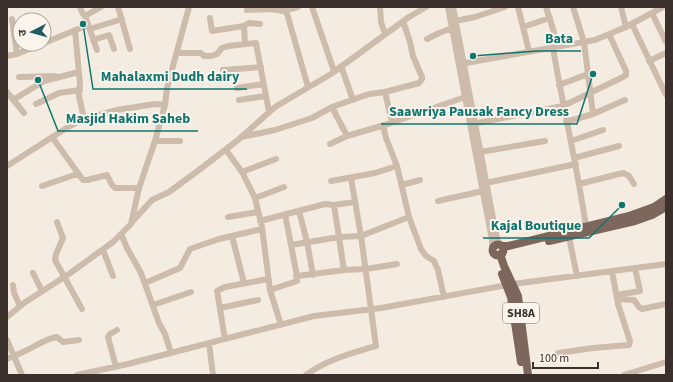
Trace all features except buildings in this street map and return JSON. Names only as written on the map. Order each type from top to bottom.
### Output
[{"type":"main road","points":[[499,250],[508,246],[642,212],[654,207],[666,199]]},
{"type":"main road","points":[[499,250],[569,237],[640,220],[652,216],[666,207]]},
{"type":"main road","name":"SH8A","points":[[499,250],[499,266],[518,296],[528,375]]},
{"type":"main road","name":"SH8A","points":[[510,285],[523,375]]},
{"type":"street","points":[[80,7],[85,16],[97,50]]},
{"type":"street","points":[[85,16],[101,7]]},
{"type":"street","points":[[118,7],[130,49]]},
{"type":"street","points":[[245,44],[246,9],[268,8],[281,11],[298,7]]},
{"type":"street","points":[[312,7],[334,71]]},
{"type":"street","points":[[380,7],[381,22],[385,34]]},
{"type":"street","points":[[7,317],[20,306],[103,250],[131,224],[152,200],[169,192],[226,150],[269,112],[334,71],[403,21],[426,7]]},
{"type":"street","points":[[448,7],[473,124],[492,240],[499,250]]},
{"type":"street","points":[[453,7],[465,97],[480,152],[499,250]]},
{"type":"street","points":[[455,21],[475,17],[505,7]]},
{"type":"street","points":[[518,7],[529,51]]},
{"type":"street","points":[[546,7],[550,18],[559,85],[575,161],[586,226]]},
{"type":"street","points":[[573,7],[584,42],[593,114]]},
{"type":"street","points":[[621,7],[666,95]]},
{"type":"street","points":[[461,64],[595,40],[629,25],[663,7]]},
{"type":"street","points":[[131,224],[139,188],[155,141],[165,105],[167,88],[177,53],[187,8]]},
{"type":"street","points":[[286,10],[308,87]]},
{"type":"street","points":[[652,13],[666,42]]},
{"type":"street","points":[[210,18],[212,31],[246,24],[260,24]]},
{"type":"street","points":[[523,26],[550,18]]},
{"type":"street","points":[[52,40],[75,30],[122,19]]},
{"type":"street","points":[[241,137],[275,130],[312,118],[332,107],[369,94],[412,86],[419,83],[422,79],[403,21]]},
{"type":"street","points":[[427,39],[452,28]]},
{"type":"street","points":[[75,30],[80,90],[79,99],[84,119]]},
{"type":"street","points":[[473,124],[563,106],[591,94],[623,77],[626,73],[609,34]]},
{"type":"street","points":[[93,40],[108,36],[114,49]]},
{"type":"street","points":[[177,53],[201,53],[204,56],[211,56],[217,54],[222,48],[256,43],[269,112]]},
{"type":"street","points":[[7,56],[22,52]]},
{"type":"street","points":[[649,61],[666,53]]},
{"type":"street","points":[[341,66],[353,100]]},
{"type":"street","points":[[223,70],[261,67]]},
{"type":"street","points":[[13,100],[36,85],[78,72]]},
{"type":"street","points":[[559,85],[588,74]]},
{"type":"street","points":[[19,78],[62,76]]},
{"type":"street","points":[[659,81],[666,78]]},
{"type":"street","points":[[237,88],[263,84]]},
{"type":"street","points":[[36,104],[59,93],[80,90]]},
{"type":"street","points":[[7,92],[24,113]]},
{"type":"street","points":[[384,92],[392,122]]},
{"type":"street","points":[[238,100],[265,96]]},
{"type":"street","points":[[330,144],[347,136],[465,97]]},
{"type":"street","points":[[566,122],[593,114],[625,100]]},
{"type":"street","points":[[7,166],[68,126],[84,119],[117,110],[154,104],[165,105]]},
{"type":"street","points":[[332,107],[347,136]]},
{"type":"street","points":[[383,125],[386,138],[397,166],[409,217],[421,249],[426,256],[434,261],[438,270],[444,297]]},
{"type":"street","points":[[571,141],[603,130]]},
{"type":"street","points":[[52,137],[77,174],[83,180],[107,175],[112,185],[116,188],[139,188]]},
{"type":"street","points":[[155,141],[180,141]]},
{"type":"street","points":[[480,152],[545,141]]},
{"type":"street","points":[[486,183],[575,161],[619,146]]},
{"type":"street","points":[[226,150],[242,172],[255,198],[262,229],[270,290],[281,324]]},
{"type":"street","points":[[242,172],[276,160]]},
{"type":"street","points":[[331,181],[351,178],[397,166]]},
{"type":"street","points":[[579,184],[624,173],[629,176],[634,184]]},
{"type":"street","points":[[42,186],[77,174]]},
{"type":"street","points":[[306,375],[328,362],[353,352],[376,346],[372,322],[372,309],[351,178]]},
{"type":"street","points":[[402,185],[420,180]]},
{"type":"street","points":[[255,198],[284,187]]},
{"type":"street","points":[[438,201],[483,191]]},
{"type":"street","points":[[260,221],[325,204],[334,205],[355,202]]},
{"type":"street","points":[[334,205],[344,270]]},
{"type":"street","points":[[299,211],[313,275]]},
{"type":"street","points":[[228,217],[258,212]]},
{"type":"street","points":[[270,290],[297,281],[285,214]]},
{"type":"street","points":[[291,245],[339,237],[361,236],[409,217]]},
{"type":"street","points":[[57,222],[63,238],[55,260],[82,309]]},
{"type":"street","points":[[144,283],[180,268],[190,249],[232,236],[262,229]]},
{"type":"street","points":[[121,234],[141,273],[159,323],[165,334],[170,353]]},
{"type":"street","points":[[232,236],[244,283]]},
{"type":"street","points":[[569,237],[577,276]]},
{"type":"street","points":[[103,250],[113,276]]},
{"type":"street","points":[[296,275],[313,275],[397,264]]},
{"type":"street","points":[[76,375],[116,367],[314,316],[372,309],[510,285],[666,264]]},
{"type":"street","points":[[617,297],[640,291],[635,268]]},
{"type":"street","points":[[558,353],[629,345],[630,342],[617,297],[612,271]]},
{"type":"street","points":[[33,273],[42,291]]},
{"type":"street","points":[[225,339],[216,291],[225,287],[268,279]]},
{"type":"street","points":[[13,285],[14,294],[20,306]]},
{"type":"street","points":[[153,305],[191,292]]},
{"type":"street","points":[[617,297],[634,300],[642,309],[666,304]]},
{"type":"street","points":[[220,308],[258,300]]},
{"type":"street","points":[[116,367],[108,337],[117,330]]},
{"type":"street","points":[[7,359],[42,342],[57,337],[63,342],[79,340]]},
{"type":"street","points":[[7,340],[22,375]]},
{"type":"street","points":[[209,343],[213,375]]},
{"type":"street","points":[[624,375],[666,362]]},
{"type":"place","name":"Mahalaxmi Dudh dairy","points":[[83,24]]},
{"type":"place","name":"Bata","points":[[473,56]]},
{"type":"place","name":"Saawriya Pausak Fancy Dress","points":[[593,74]]},
{"type":"place","name":"Masjid Hakim Saheb","points":[[38,80]]},
{"type":"place","name":"Kajal Boutique","points":[[622,205]]}]
